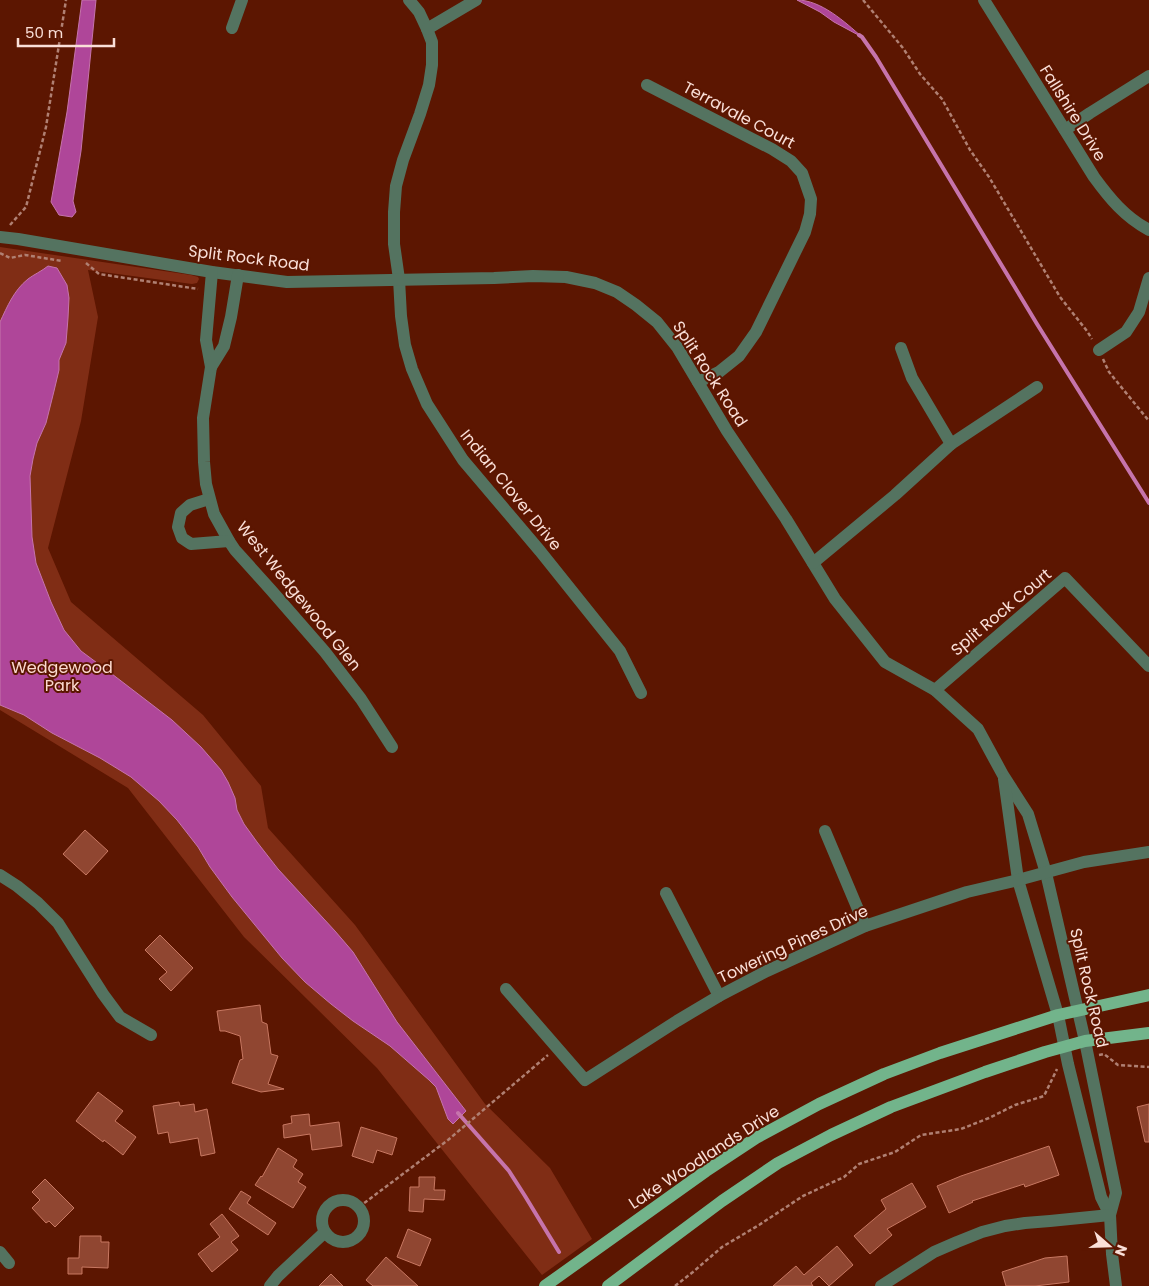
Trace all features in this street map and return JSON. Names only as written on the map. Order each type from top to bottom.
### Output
[{"type":"main road","name":"Lake Woodlands Drive","points":[[545,1286],[706,1171],[756,1138],[819,1104],[884,1074],[940,1053],[1058,1015],[1149,995]]},
{"type":"main road","points":[[608,1286],[722,1201],[778,1163],[831,1135],[891,1107],[985,1072],[1064,1046],[1085,1041],[1149,1032]]},
{"type":"street","points":[[232,28],[242,0]]},
{"type":"street","name":"Indian Clover Drive","points":[[409,0],[419,12],[432,42],[432,65],[429,85],[403,160],[396,186],[394,212],[394,244],[399,279],[401,316],[405,345],[412,369],[427,404],[463,460],[540,551],[620,651],[641,693]]},
{"type":"street","points":[[427,29],[476,0]]},
{"type":"street","name":"Fallshire Drive","points":[[984,0],[1094,177],[1112,201],[1136,223],[1149,230]]},
{"type":"street","points":[[1065,130],[1090,112],[1149,76]]},
{"type":"street","name":"Terravale Court","points":[[648,85],[772,149],[791,161],[802,173],[811,200],[810,214],[805,232],[756,332],[738,356],[719,372],[698,382]]},
{"type":"street","name":"Split Rock Road","points":[[3,237],[212,272],[287,282],[566,277],[595,283],[617,292],[657,322],[677,347],[727,431],[786,519],[835,599],[885,662],[934,690],[978,729],[1003,775],[1028,814],[1046,873],[1078,1010],[1116,1193],[1110,1215],[1116,1286]]},
{"type":"street","name":"West Wedgewood Glen","points":[[212,272],[206,340],[211,367],[203,418],[206,484],[214,514],[235,550],[272,590],[331,660],[361,699],[392,747]]},
{"type":"street","name":"West Wedgewood Glen","points":[[211,367],[224,346],[238,275]]},
{"type":"street","points":[[1099,350],[1126,332],[1140,312],[1149,278]]},
{"type":"street","points":[[901,348],[912,378],[950,444]]},
{"type":"street","points":[[813,563],[895,495],[950,444],[1037,387]]},
{"type":"street","points":[[209,499],[190,505],[181,513],[178,527],[182,538],[191,544],[229,541]]},
{"type":"street","name":"Split Rock Court","points":[[934,690],[1064,578],[1149,666]]},
{"type":"street","name":"Split Rock Road","points":[[1003,775],[1018,880],[1058,1015],[1068,1064],[1101,1197],[1110,1215]]},
{"type":"street","points":[[826,831],[865,926]]},
{"type":"street","name":"Towering Pines Drive","points":[[506,989],[585,1080],[719,996],[767,971],[865,926],[967,892],[1084,862],[1149,852]]},
{"type":"street","points":[[0,875],[18,886],[58,924],[103,994],[120,1016],[151,1036]]},
{"type":"street","points":[[666,893],[719,996]]},
{"type":"street","points":[[340,1200],[354,1203],[359,1208],[364,1220],[360,1234],[355,1238],[349,1242],[342,1243],[329,1238],[324,1232],[322,1219],[328,1206],[340,1200]]},
{"type":"street","points":[[881,1286],[934,1252],[982,1232],[1025,1222],[1110,1215]]},
{"type":"street","points":[[270,1286],[324,1232]]},
{"type":"street","points":[[0,1252],[9,1263]]},
{"type":"path","points":[[3,237],[10,225],[26,207],[46,128],[66,0]]},
{"type":"path","points":[[863,0],[903,48],[920,74],[942,99],[970,150],[989,177],[1060,297],[1087,331],[1099,350],[1109,372],[1149,421]]},
{"type":"path","points":[[0,253],[10,258],[25,255],[63,261]]},
{"type":"path","points":[[84,261],[99,274],[210,291]]},
{"type":"path","points":[[359,1208],[448,1140],[557,1048]]},
{"type":"path","points":[[1089,1058],[1104,1054],[1118,1065],[1149,1067]]},
{"type":"path","points":[[675,1286],[722,1247],[803,1196],[844,1177],[859,1164],[895,1152],[922,1135],[961,1129],[1015,1105],[1044,1096],[1058,1066],[1068,1064]]},
{"type":"green space","name":"Wedgewood Park","points":[[0,247],[198,277],[197,283],[192,284],[88,270],[98,317],[81,421],[48,548],[71,602],[203,715],[261,786],[268,828],[355,925],[485,1104],[550,1168],[592,1239],[542,1275],[377,1068],[244,937],[128,788],[0,710]]},
{"type":"shaded area","points":[[82,0],[96,0],[81,151],[73,201],[76,212],[72,217],[59,215],[51,202],[67,112]]},
{"type":"shaded area","points":[[797,0],[806,1],[824,8],[862,37],[820,12]]},
{"type":"shaded area","points":[[48,266],[57,268],[67,285],[69,298],[68,318],[66,343],[59,360],[59,370],[46,423],[37,443],[30,476],[32,537],[36,563],[64,630],[81,651],[172,720],[201,747],[221,770],[235,798],[237,810],[244,824],[278,869],[353,952],[397,1022],[466,1111],[453,1124],[448,1119],[436,1087],[429,1080],[390,1046],[331,1004],[305,982],[282,958],[232,897],[177,820],[159,801],[131,777],[100,758],[52,733],[24,715],[0,705],[0,322],[11,299],[19,288],[28,279]]},
{"type":"building","points":[[85,830],[108,851],[86,875],[63,854]]},
{"type":"building","points":[[160,935],[193,968],[171,991],[159,979],[167,972],[145,950]]},
{"type":"building","points":[[260,1005],[262,1022],[267,1024],[271,1054],[278,1056],[268,1084],[284,1089],[261,1092],[232,1083],[240,1060],[243,1059],[240,1036],[220,1031],[217,1011]]},
{"type":"building","points":[[98,1092],[123,1111],[115,1121],[136,1137],[123,1155],[76,1121]]},
{"type":"building","points":[[179,1102],[180,1106],[194,1104],[195,1112],[207,1109],[215,1153],[201,1156],[198,1138],[170,1143],[168,1132],[158,1134],[153,1106]]},
{"type":"building","points":[[1149,1104],[1149,1142],[1145,1142],[1137,1107]]},
{"type":"building","points":[[309,1114],[310,1126],[339,1122],[342,1146],[312,1150],[310,1134],[284,1138],[283,1125],[292,1123],[291,1116]]},
{"type":"building","points":[[361,1127],[397,1138],[392,1155],[377,1150],[373,1163],[352,1156]]},
{"type":"building","points":[[1049,1146],[1059,1175],[1025,1187],[1024,1184],[972,1201],[949,1213],[937,1186]]},
{"type":"building","points":[[278,1148],[297,1160],[293,1167],[303,1174],[298,1182],[306,1187],[293,1208],[255,1185],[262,1177]]},
{"type":"building","points":[[419,1177],[435,1177],[434,1190],[445,1190],[444,1200],[424,1199],[423,1212],[409,1211],[410,1187],[419,1187]]},
{"type":"building","points":[[45,1179],[74,1208],[55,1227],[49,1221],[46,1223],[32,1208],[40,1200],[32,1192]]},
{"type":"building","points":[[912,1183],[926,1207],[887,1229],[892,1235],[870,1254],[854,1236],[886,1209],[881,1200]]},
{"type":"building","points":[[241,1191],[251,1197],[247,1203],[276,1223],[268,1235],[229,1209]]},
{"type":"building","points":[[222,1214],[239,1236],[231,1242],[238,1250],[212,1272],[198,1254],[220,1237],[210,1224]]},
{"type":"building","points":[[408,1229],[431,1239],[420,1266],[397,1257]]},
{"type":"building","points":[[80,1236],[101,1236],[101,1242],[109,1242],[108,1268],[82,1267],[82,1274],[68,1274],[68,1258],[79,1258]]},
{"type":"building","points":[[837,1246],[853,1265],[829,1286],[819,1276],[811,1283],[813,1286],[773,1286],[796,1266],[804,1275]]},
{"type":"building","points":[[1067,1256],[1069,1282],[1035,1286],[1006,1286],[1002,1272],[1045,1258]]},
{"type":"building","points":[[386,1257],[418,1286],[373,1286],[366,1280]]},
{"type":"building","points":[[331,1274],[343,1286],[319,1286]]},
{"type":"waterway","points":[[859,35],[876,57],[1037,324],[1149,503]]},
{"type":"waterway","points":[[458,1113],[509,1171],[559,1252]]}]
